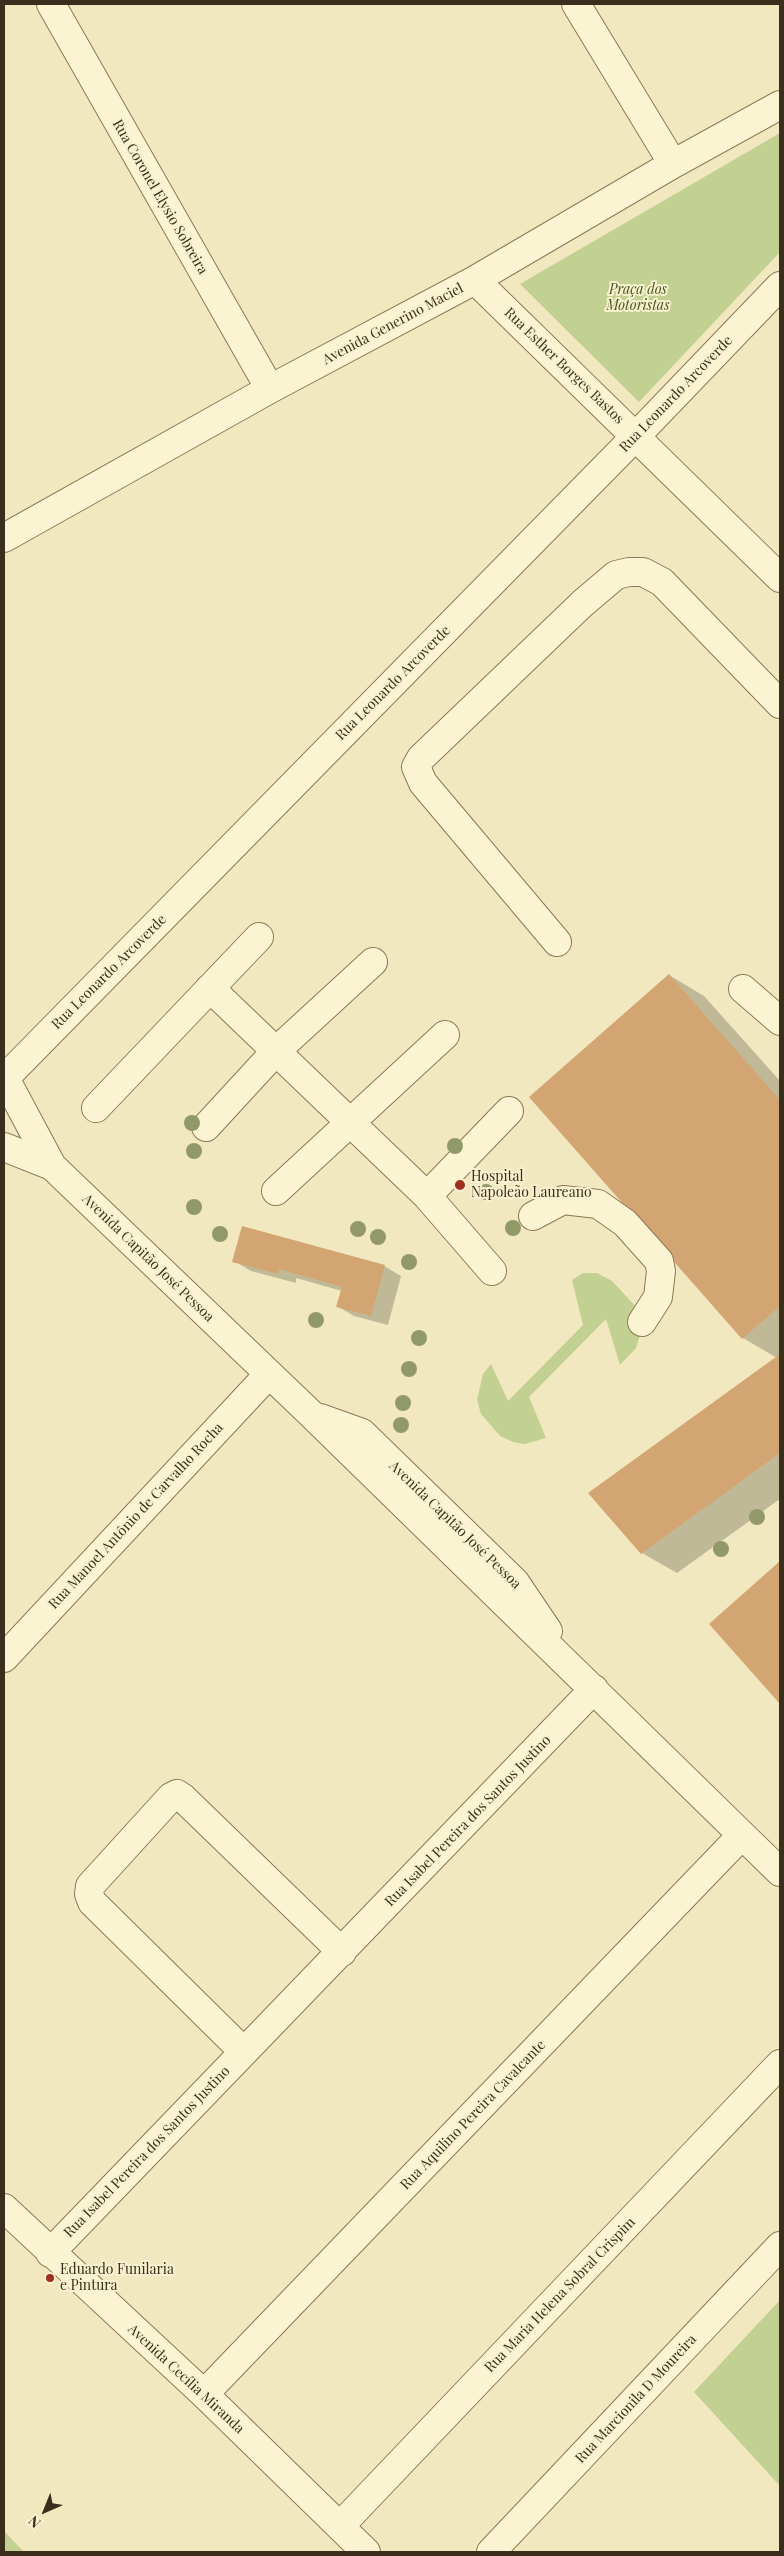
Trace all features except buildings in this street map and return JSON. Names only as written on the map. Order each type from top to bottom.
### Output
[{"type":"street","name":"Rua Coronel Elysio Sobreira","points":[[50,4],[270,389]]},
{"type":"street","points":[[576,4],[672,164]]},
{"type":"street","name":"Avenida Generino Maciel","points":[[4,538],[270,389],[476,280],[672,164],[780,105]]},
{"type":"street","name":"Rua Esther Borges Bastos","points":[[476,280],[780,578]]},
{"type":"street","name":"Rua Leonardo Arcoverde","points":[[4,1078],[636,436],[780,286]]},
{"type":"street","points":[[557,942],[422,783],[416,766],[421,758],[583,603],[616,575],[630,572],[643,572],[662,582],[780,704]]},
{"type":"street","points":[[96,1108],[259,937]]},
{"type":"street","points":[[206,1127],[275,1052],[373,962]]},
{"type":"street","points":[[210,988],[427,1196],[492,1271]]},
{"type":"street","points":[[743,990],[780,1020]]},
{"type":"street","points":[[276,1190],[445,1035]]},
{"type":"street","name":"Avenida Capitão José Pessoa","points":[[4,1078],[52,1166],[310,1413],[362,1433],[515,1582],[527,1596],[573,1669],[780,1872]]},
{"type":"street","points":[[427,1196],[509,1111]]},
{"type":"street","name":"Avenida Capitão José Pessoa","points":[[4,1147],[52,1166]]},
{"type":"street","points":[[533,1216],[563,1200],[598,1204],[625,1223],[658,1261],[661,1271],[658,1297],[642,1322]]},
{"type":"street","name":"Rua Manoel Antônio de Carvalho Rocha","points":[[4,1658],[269,1374]]},
{"type":"street","name":"Rua Isabel Pereira dos Santos Justino","points":[[50,2253],[594,1689]]},
{"type":"street","points":[[243,2051],[92,1902],[89,1894],[90,1886],[171,1797],[177,1794],[183,1798],[342,1952]]},
{"type":"street","name":"Rua Aquilino Pereira Cavalcante","points":[[204,2394],[742,1835]]},
{"type":"street","name":"Rua Maria Helena Sobral Crispim","points":[[340,2526],[780,2064]]},
{"type":"street","name":"Avenida Cecília Miranda","points":[[4,2208],[50,2253],[204,2394],[366,2552]]},
{"type":"street","name":"Rua Marcionila D Moureira","points":[[491,2552],[780,2246]]},
{"type":"green space","name":"Praça dos Motoristas","points":[[780,133],[780,252],[639,402],[520,284]]},
{"type":"green space","points":[[583,1273],[597,1273],[612,1281],[638,1309],[642,1329],[636,1348],[620,1365],[606,1319],[529,1397],[546,1438],[525,1444],[513,1442],[500,1436],[481,1414],[477,1400],[483,1374],[491,1364],[508,1401],[583,1325],[572,1280]]},
{"type":"green space","points":[[780,2300],[780,2486],[694,2392]]},
{"type":"green space","points":[[4,2531],[24,2552],[4,2552]]},
{"type":"place","name":"Hospital Napoleão Laureano","points":[[460,1185]]},
{"type":"place","name":"Eduardo Funilaria e Pintura","points":[[50,2278]]}]
